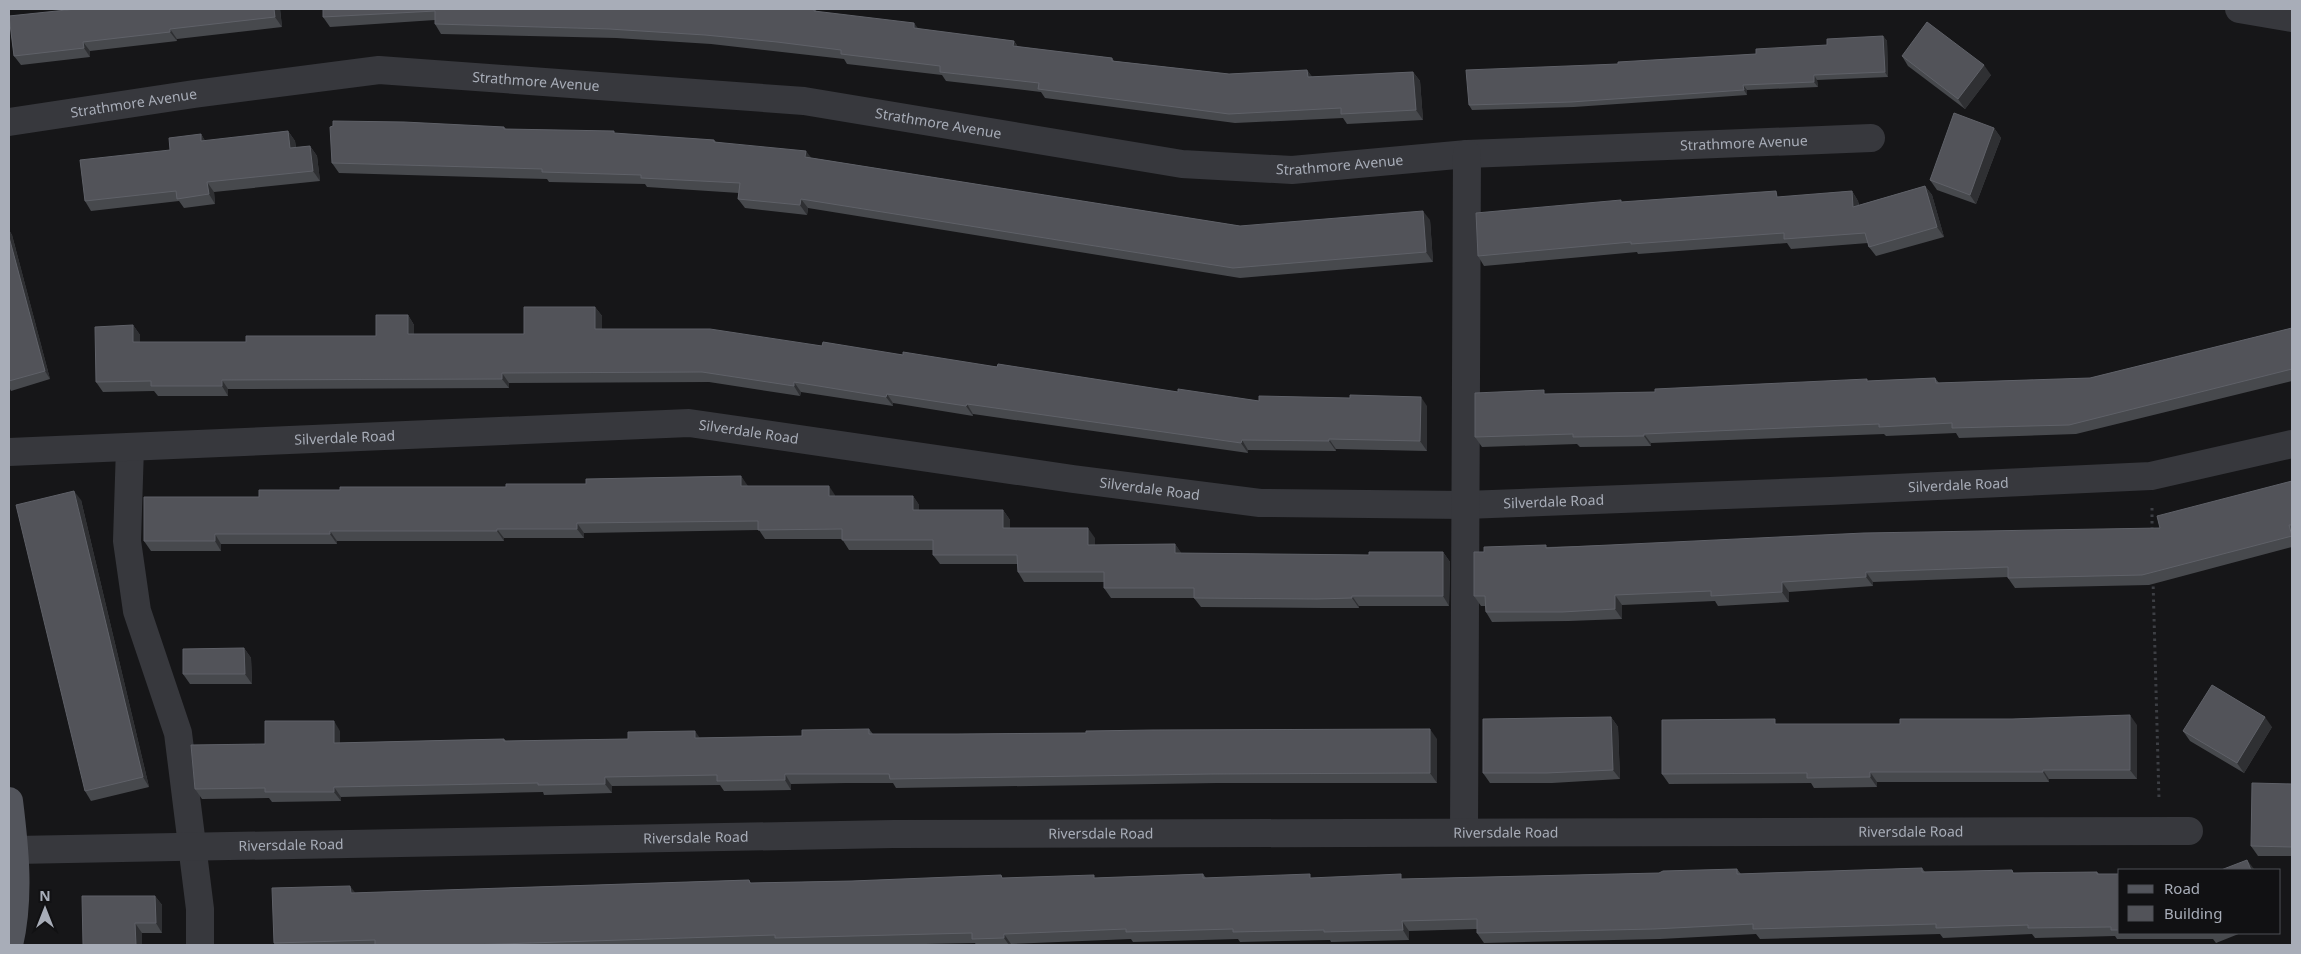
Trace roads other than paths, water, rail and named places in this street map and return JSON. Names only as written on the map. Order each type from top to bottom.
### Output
[{"type":"main road","points":[[9,801],[15,850],[14,921],[9,945]]},
{"type":"street","points":[[2239,9],[2292,18]]},
{"type":"street","name":"Strathmore Avenue","points":[[9,122],[194,94],[379,70],[804,102],[1182,164],[1292,170],[1467,154],[1871,138]]},
{"type":"street","points":[[1464,832],[1467,154]]},
{"type":"street","name":"Silverdale Road","points":[[9,452],[689,423],[1073,479],[1260,503],[1465,505],[1840,491],[2151,476],[2292,444]]},
{"type":"street","points":[[130,447],[127,541],[137,611],[178,734],[200,909],[200,945]]},
{"type":"street","name":"Riversdale Road","points":[[15,850],[893,834],[2189,831]]}]
